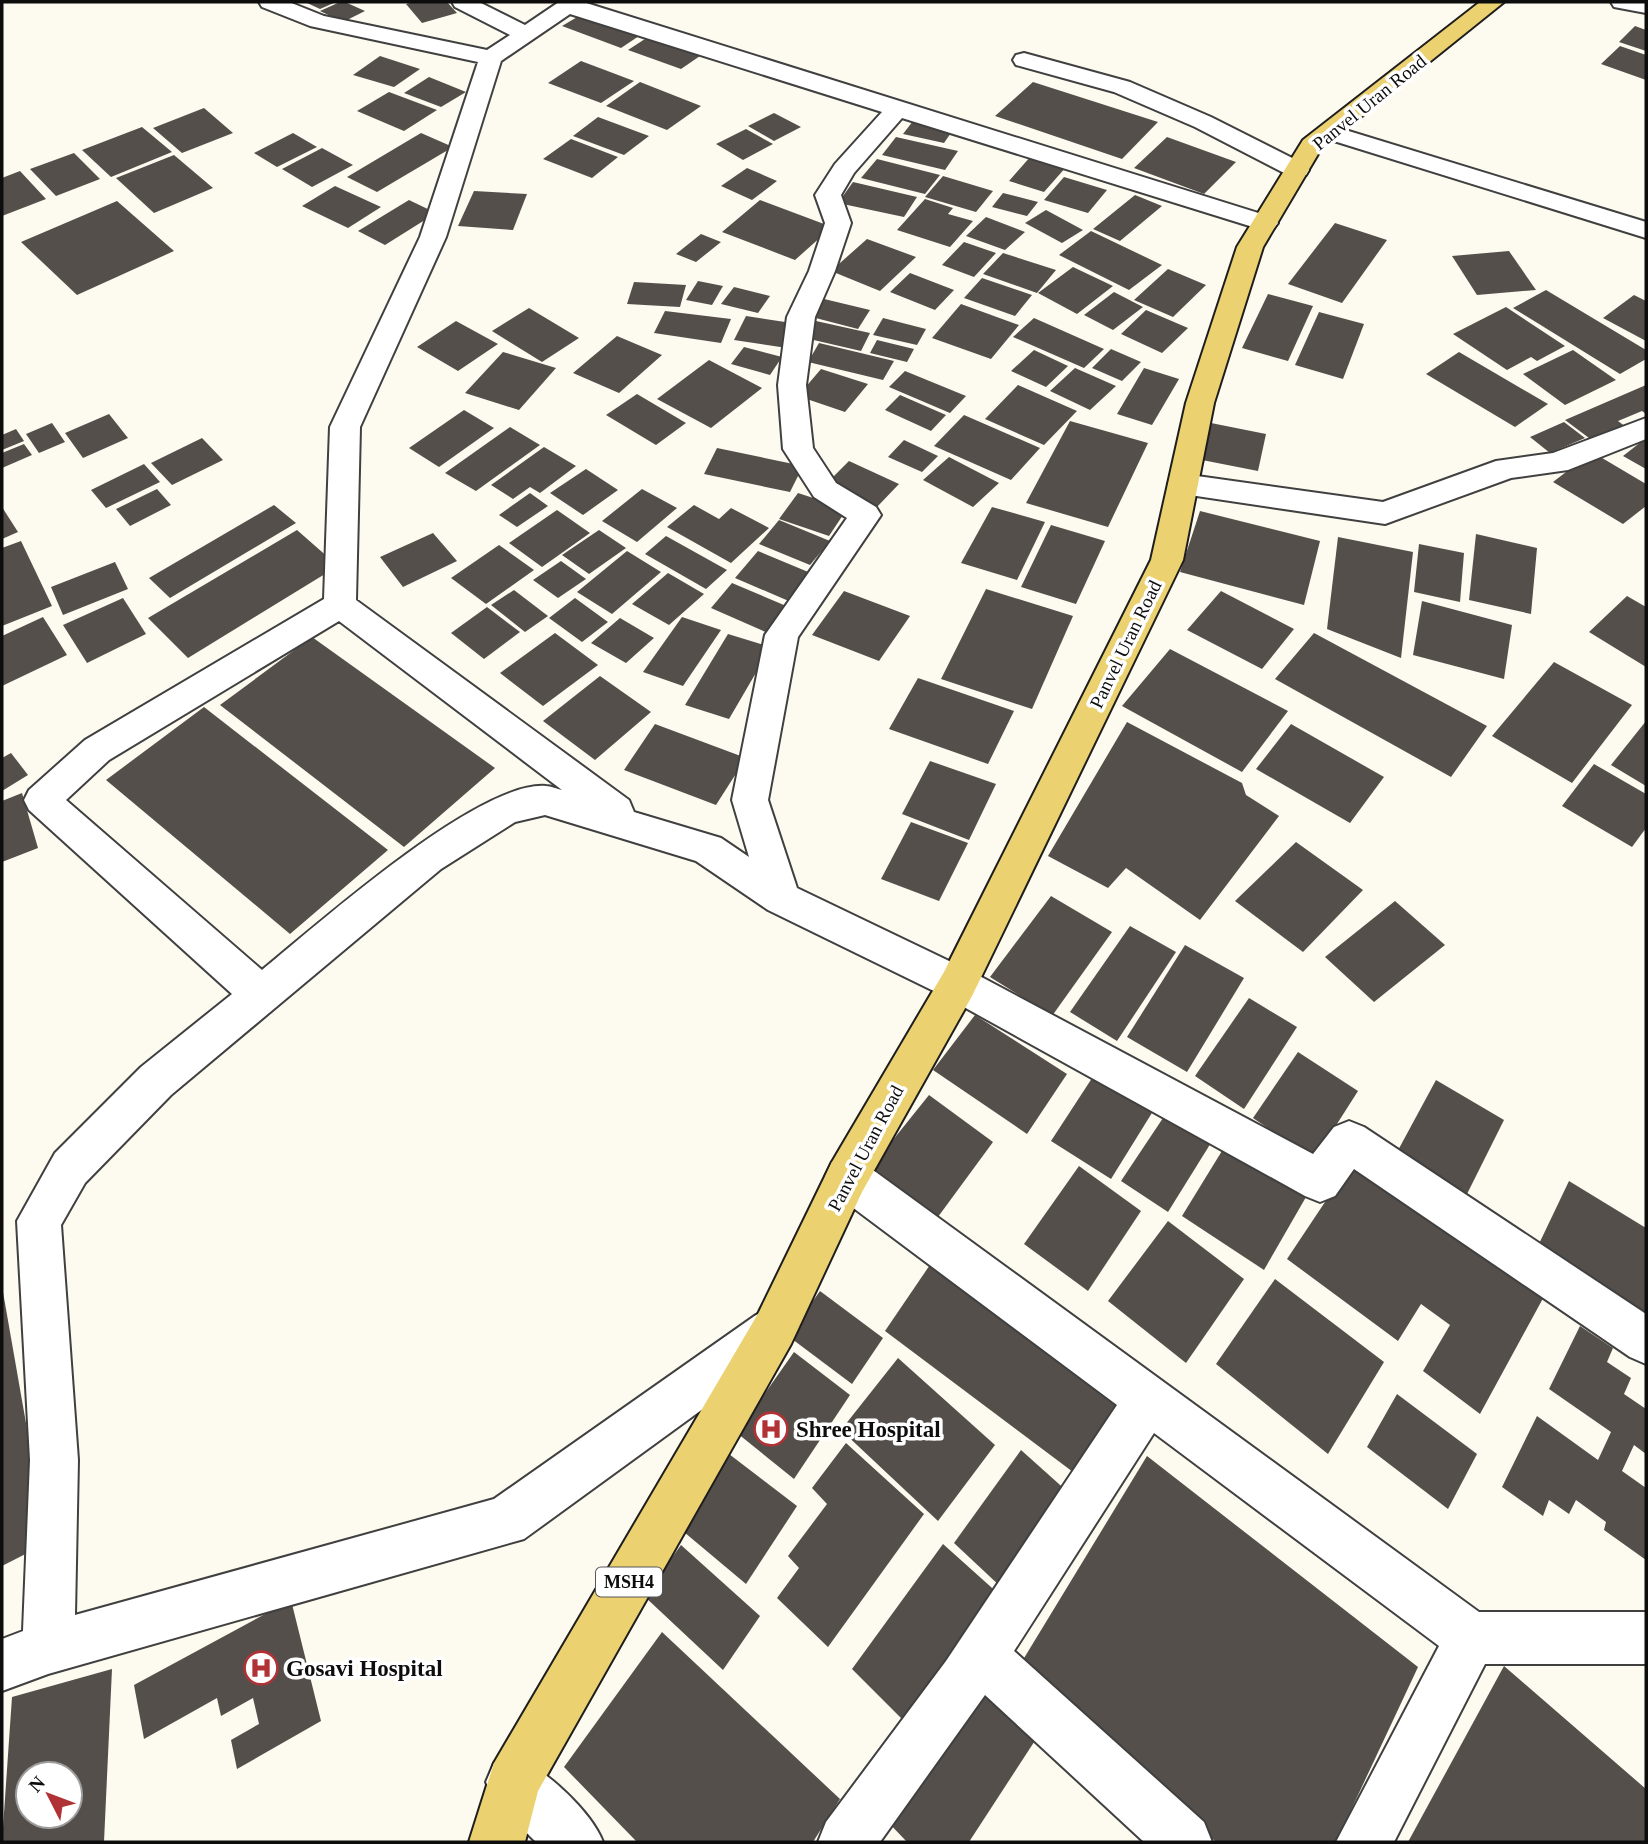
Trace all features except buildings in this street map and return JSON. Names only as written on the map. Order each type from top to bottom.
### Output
[{"type":"main road","name":"Panvel Uran Road","points":[[775,1328],[847,1177],[958,984],[1167,560],[1200,403],[1250,247],[1312,145],[1493,2]]},
{"type":"main road","name":"MSH4","points":[[497,1842],[513,1782],[775,1328]]},
{"type":"street","points":[[270,2],[317,22],[491,58]]},
{"type":"street","points":[[463,2],[526,34]]},
{"type":"street","points":[[1622,2],[1646,7]]},
{"type":"street","points":[[340,605],[345,427],[433,237],[491,58],[569,4],[1265,223]]},
{"type":"street","points":[[1024,60],[1122,87],[1297,170]]},
{"type":"street","points":[[781,898],[750,800],[782,635],[865,515],[824,490],[798,449],[792,385],[800,317],[822,271],[838,223],[828,195],[844,169],[899,107]]},
{"type":"street","points":[[1329,132],[1646,230]]},
{"type":"street","points":[[1183,484],[1385,513],[1507,468],[1556,463],[1646,428]]},
{"type":"street","points":[[340,605],[641,829]]},
{"type":"street","points":[[261,995],[42,800],[97,750],[340,605]]},
{"type":"street","points":[[48,1648],[54,1460],[39,1221],[70,1168],[156,1082],[428,858],[505,810],[545,800],[708,849],[781,898],[958,984],[1320,1181],[1349,1141],[1646,1341]]},
{"type":"street","points":[[847,1177],[1471,1638],[1646,1638]]},
{"type":"street","points":[[2,1665],[48,1648],[506,1521],[775,1328]]},
{"type":"street","points":[[846,1842],[891,1785],[981,1656],[1149,1398]]},
{"type":"street","points":[[1364,1842],[1471,1638]]},
{"type":"street","points":[[981,1656],[1184,1842]]},
{"type":"street","points":[[513,1782],[575,1842]]},
{"type":"place","name":"Shree Hospital","points":[[771,1429]]},
{"type":"place","name":"Gosavi Hospital","points":[[261,1668]]}]
